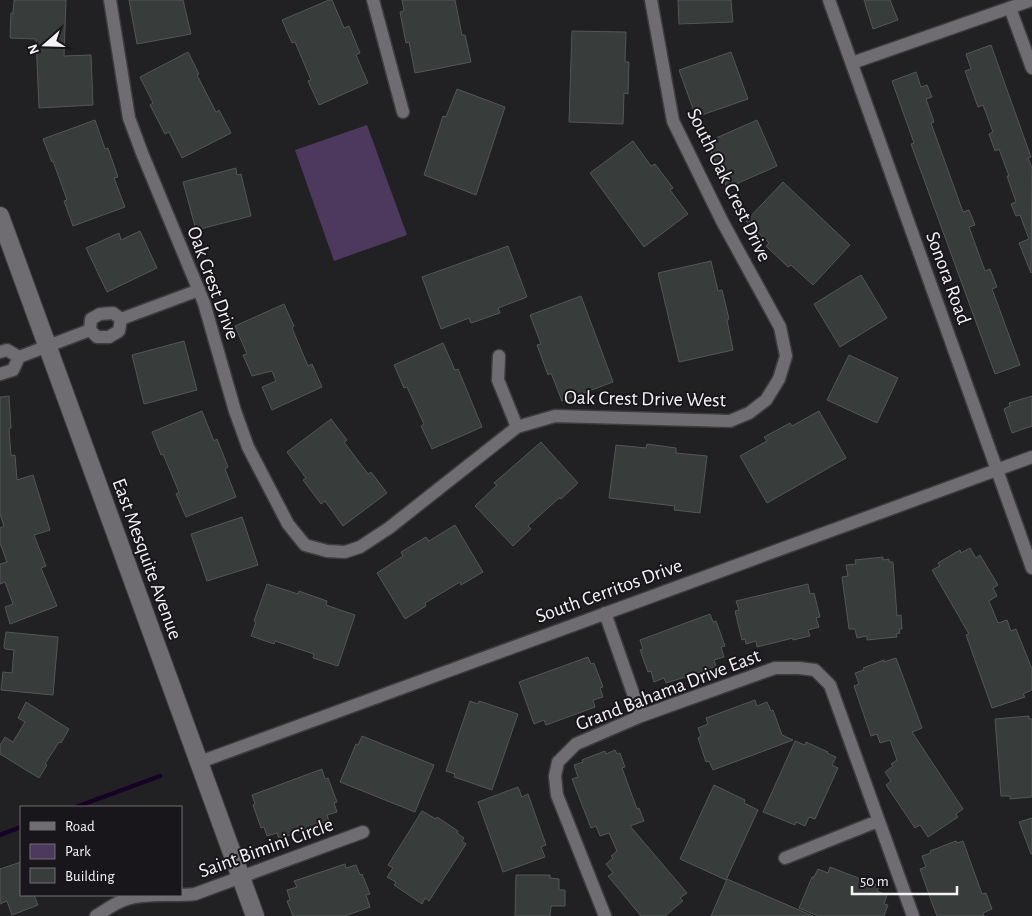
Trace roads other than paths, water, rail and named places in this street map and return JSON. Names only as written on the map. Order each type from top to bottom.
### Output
[{"type":"street","name":"Oak Crest Drive","points":[[110,0],[130,118],[142,153],[199,290],[248,447],[288,524],[305,545],[327,551]]},
{"type":"street","points":[[373,0],[403,112]]},
{"type":"street","name":"South Oak Crest Drive","points":[[651,0],[673,121],[722,221],[780,327],[786,356],[779,380]]},
{"type":"street","name":"Sonora Road","points":[[829,0],[1032,568]]},
{"type":"street","points":[[852,63],[1032,0]]},
{"type":"street","points":[[1010,8],[1032,68]]},
{"type":"street","name":"East Mesquite Avenue","points":[[0,216],[255,916]]},
{"type":"street","points":[[121,320],[199,290]]},
{"type":"street","points":[[90,330],[91,320],[100,314],[113,313],[121,320]]},
{"type":"street","points":[[90,330],[97,337],[109,337],[119,331],[121,320]]},
{"type":"street","points":[[0,374],[12,370],[19,357],[90,330]]},
{"type":"street","points":[[0,352],[7,350],[19,357]]},
{"type":"street","points":[[499,356],[498,380],[517,427]]},
{"type":"street","name":"Oak Crest Drive West","points":[[327,551],[344,552],[360,547],[389,528],[517,427],[556,416],[730,421],[749,413],[766,400],[779,380]]},
{"type":"street","name":"South Cerritos Drive","points":[[200,762],[1032,457]]},
{"type":"street","points":[[605,612],[641,716]]},
{"type":"street","name":"Grand Bahama Drive East","points":[[605,916],[556,795],[555,776],[558,762],[576,744],[641,716],[775,668],[815,670],[830,685],[912,916]]},
{"type":"street","points":[[785,858],[878,821]]},
{"type":"street","name":"Saint Bimini Circle","points":[[182,896],[195,894],[241,878],[363,832]]},
{"type":"street","name":"Saint Bimini Circle","points":[[96,916],[126,899],[140,896]]},
{"type":"waterway","points":[[79,806],[160,776]]},
{"type":"waterway","points":[[0,835],[20,827]]}]
